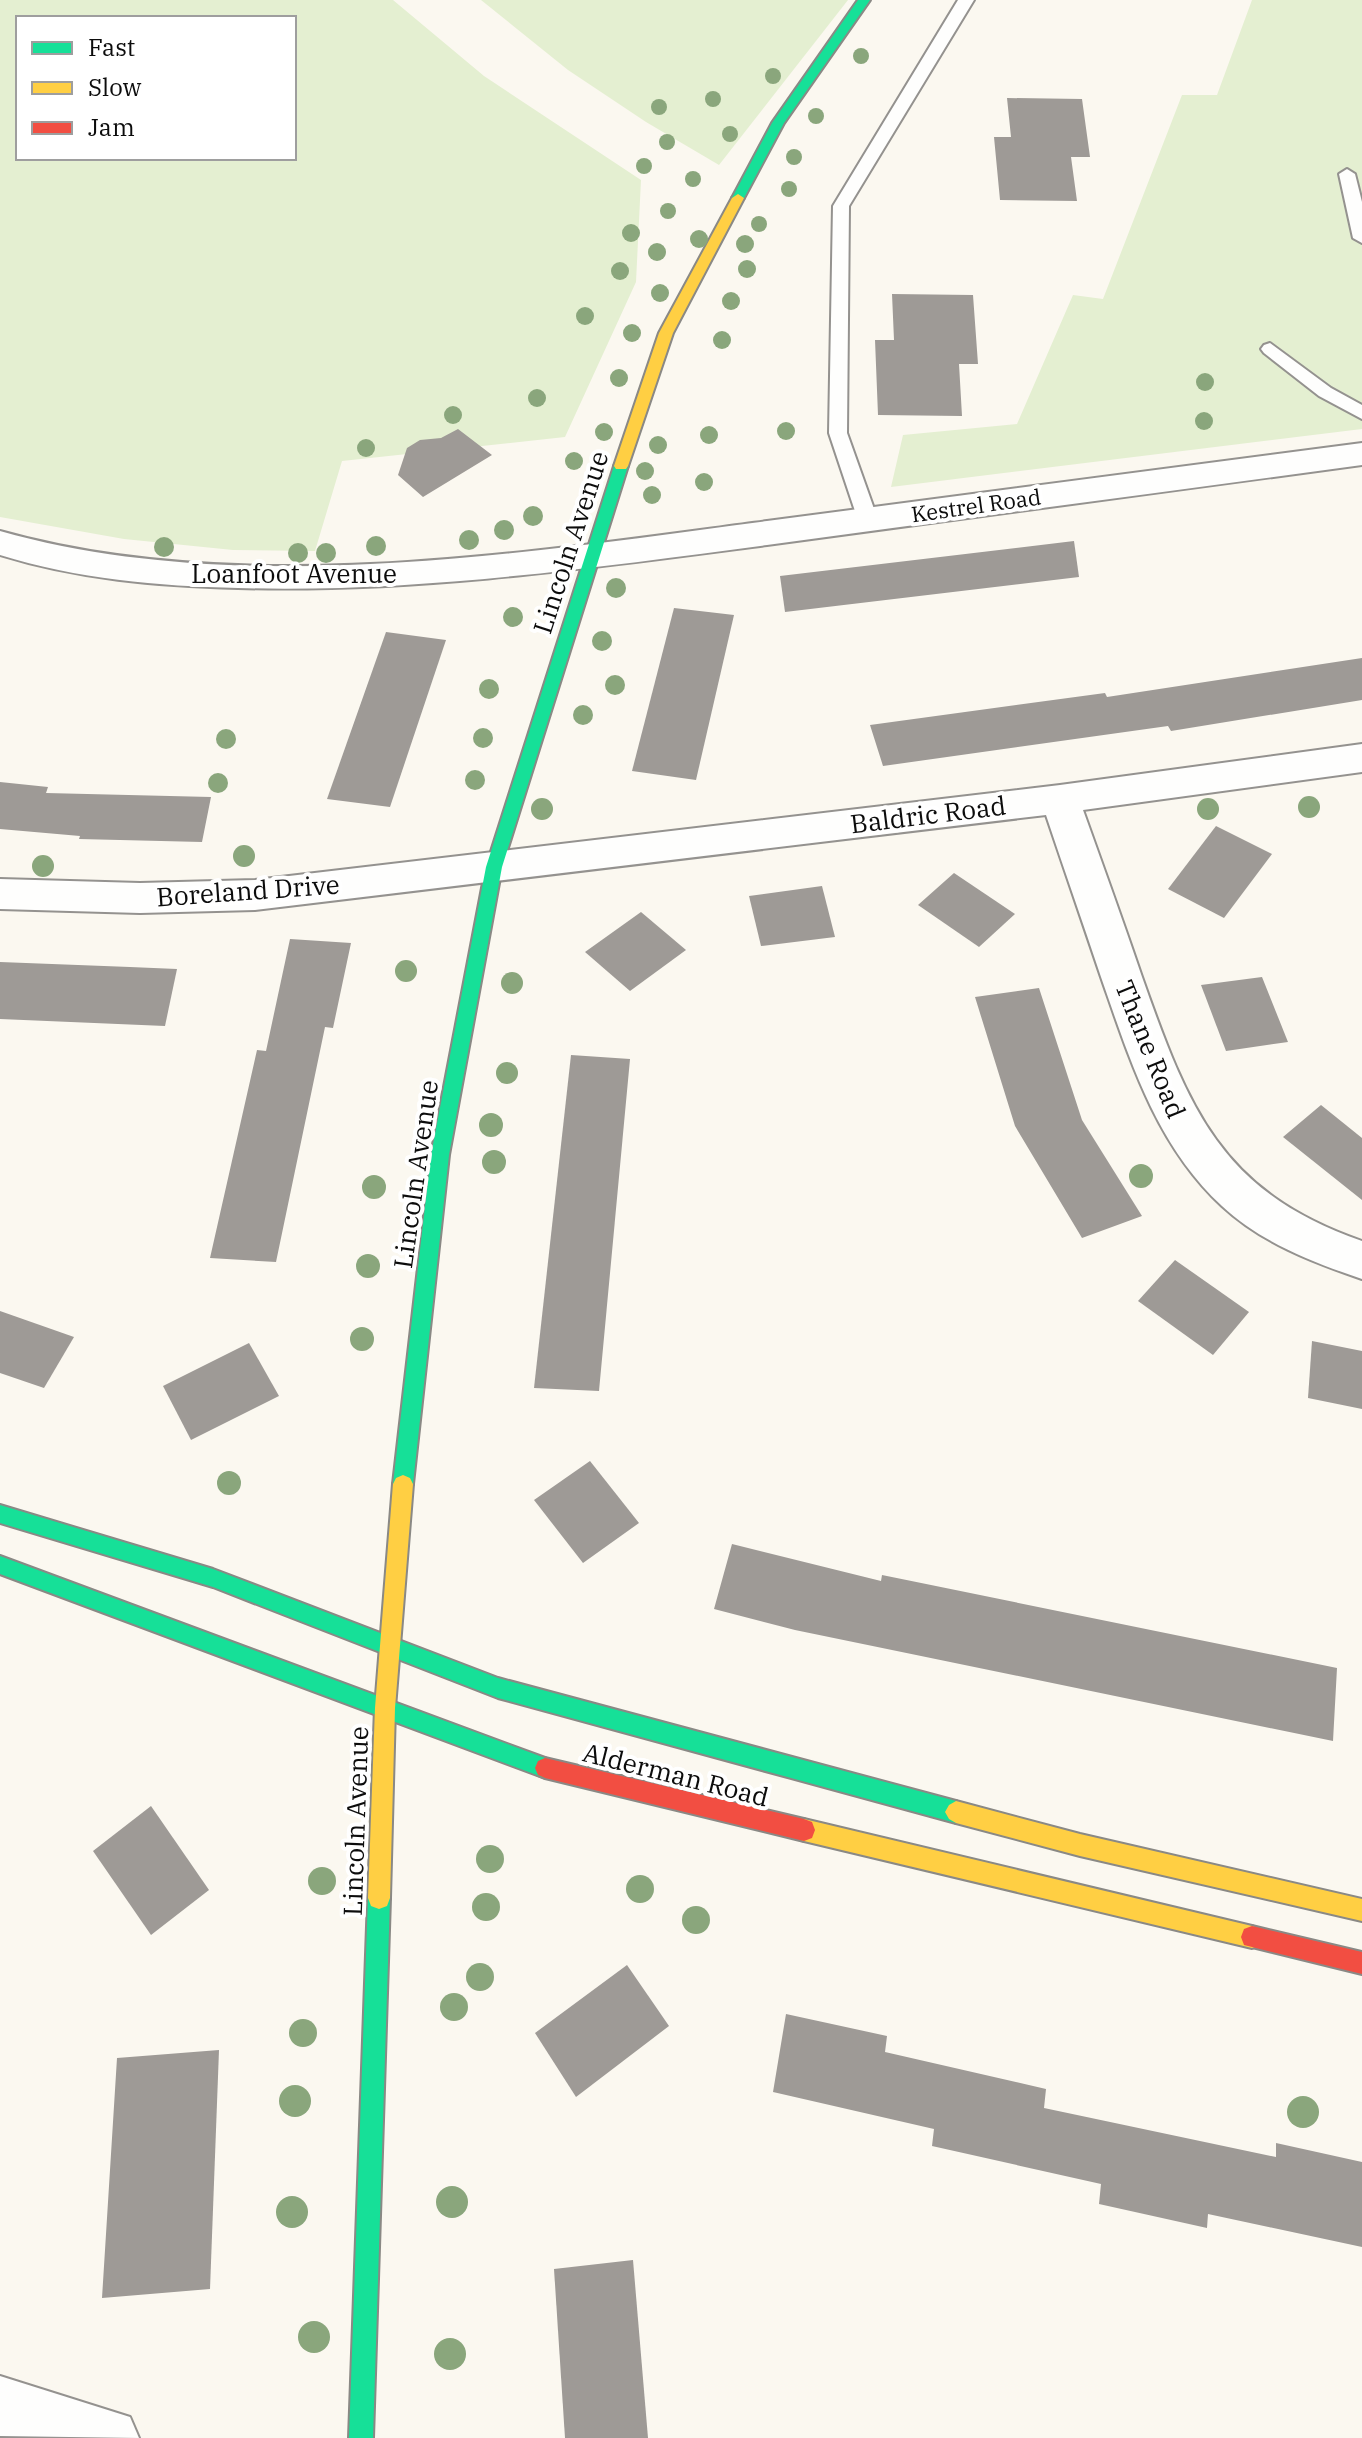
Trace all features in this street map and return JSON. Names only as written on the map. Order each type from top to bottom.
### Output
[{"type":"street","name":"Lincoln Avenue","points":[[361,2438],[388,1646],[399,1517],[440,1155],[494,867],[591,556],[666,333],[778,123],[864,0]]},
{"type":"street","name":"Kestrel Road","points":[[591,556],[1362,454]]},
{"type":"street","name":"Loanfoot Avenue","points":[[0,543],[41,557],[133,570],[242,576],[365,576],[591,556]]},
{"type":"street","name":"Baldric Road","points":[[494,867],[1060,799],[1362,758]]},
{"type":"street","name":"Thane Road","points":[[1060,799],[1159,1082],[1187,1135],[1217,1176],[1268,1219],[1321,1248],[1362,1260]]},
{"type":"street","name":"Boreland Drive","points":[[0,894],[125,898],[255,895],[494,867]]},
{"type":"street","name":"Alderman Road","points":[[0,1514],[213,1578],[498,1688],[1064,1841],[1362,1910]]},
{"type":"street","name":"Alderman Road","points":[[0,1565],[532,1765],[1362,1963]]},
{"type":"street","points":[[0,2406],[109,2438]]},
{"type":"lane","points":[[868,520],[838,433],[841,206],[966,0]]},
{"type":"lane","points":[[1347,174],[1362,238]]},
{"type":"lane","points":[[1270,349],[1325,392],[1362,413]]},
{"type":"green space","points":[[0,0],[393,0],[484,76],[641,180],[636,282],[565,437],[342,461],[315,551],[233,550],[124,539],[0,517]]},
{"type":"green space","points":[[481,0],[848,0],[719,165],[646,122],[568,70]]},
{"type":"green space","points":[[1252,0],[1362,0],[1362,429],[891,487],[903,435],[1017,424],[1073,295],[1103,299],[1182,95],[1217,95]]},
{"type":"building","points":[[1007,98],[1082,99],[1090,157],[1071,157],[1077,201],[1000,200],[994,137],[1011,137]]},
{"type":"building","points":[[892,294],[973,295],[978,364],[959,364],[962,416],[878,415],[875,340],[894,340]]},
{"type":"building","points":[[458,429],[492,455],[423,497],[398,475],[407,448],[420,440],[441,438]]},
{"type":"building","points":[[1074,541],[1079,577],[785,612],[780,576]]},
{"type":"building","points":[[674,608],[734,615],[696,780],[632,771]]},
{"type":"building","points":[[386,632],[446,640],[390,807],[327,799]]},
{"type":"building","points":[[1362,658],[1362,700],[1171,731],[1168,726],[883,766],[870,725],[1105,693],[1107,697]]},
{"type":"building","points":[[0,782],[48,787],[46,793],[211,797],[202,842],[79,839],[80,836],[0,829]]},
{"type":"building","points":[[1216,826],[1272,854],[1224,918],[1168,889]]},
{"type":"building","points":[[954,873],[1015,914],[979,947],[918,905]]},
{"type":"building","points":[[822,886],[835,937],[761,946],[749,896]]},
{"type":"building","points":[[641,912],[686,950],[630,991],[585,952]]},
{"type":"building","points":[[290,939],[351,943],[333,1028],[325,1027],[276,1262],[210,1258],[257,1050],[266,1051]]},
{"type":"building","points":[[0,962],[177,969],[165,1026],[0,1019]]},
{"type":"building","points":[[1262,977],[1288,1042],[1226,1051],[1201,985]]},
{"type":"building","points":[[1039,988],[1082,1120],[1142,1216],[1082,1238],[1015,1126],[975,997]]},
{"type":"building","points":[[571,1055],[630,1059],[599,1391],[534,1388]]},
{"type":"building","points":[[1321,1105],[1362,1138],[1362,1200],[1283,1137]]},
{"type":"building","points":[[1175,1260],[1249,1312],[1213,1355],[1138,1301]]},
{"type":"building","points":[[0,1311],[74,1337],[44,1388],[0,1373]]},
{"type":"building","points":[[1312,1341],[1362,1351],[1362,1409],[1308,1398]]},
{"type":"building","points":[[249,1343],[279,1396],[191,1440],[163,1386]]},
{"type":"building","points":[[590,1461],[639,1523],[583,1563],[534,1500]]},
{"type":"building","points":[[732,1544],[881,1581],[882,1575],[1337,1668],[1333,1741],[795,1630],[714,1609]]},
{"type":"building","points":[[151,1806],[209,1890],[151,1935],[93,1851]]},
{"type":"building","points":[[627,1965],[669,2026],[576,2097],[535,2033]]},
{"type":"building","points":[[786,2014],[887,2036],[885,2052],[1046,2089],[1044,2108],[1276,2157],[1276,2143],[1362,2162],[1362,2247],[1208,2214],[1207,2228],[1099,2204],[1101,2184],[932,2146],[934,2129],[773,2092]]},
{"type":"building","points":[[219,2050],[210,2289],[102,2298],[117,2058]]},
{"type":"building","points":[[633,2260],[648,2438],[565,2438],[554,2269]]},
{"type":"traffic: fast","points":[[738,198],[778,123],[864,0]]},
{"type":"traffic: fast","points":[[403,1484],[440,1155],[494,867],[621,466]]},
{"type":"traffic: fast","points":[[0,1514],[213,1578],[498,1688],[956,1812]]},
{"type":"traffic: fast","points":[[0,1565],[545,1768]]},
{"type":"traffic: fast","points":[[361,2438],[379,1898]]},
{"type":"traffic: slow","points":[[621,466],[666,333],[738,198]]},
{"type":"traffic: slow","points":[[379,1898],[385,1708],[403,1484]]},
{"type":"traffic: slow","points":[[956,1812],[1080,1845],[1362,1910]]},
{"type":"traffic: slow","points":[[804,1830],[1252,1937]]},
{"type":"traffic: jam","points":[[545,1768],[804,1830]]},
{"type":"traffic: jam","points":[[1252,1937],[1362,1963]]}]
